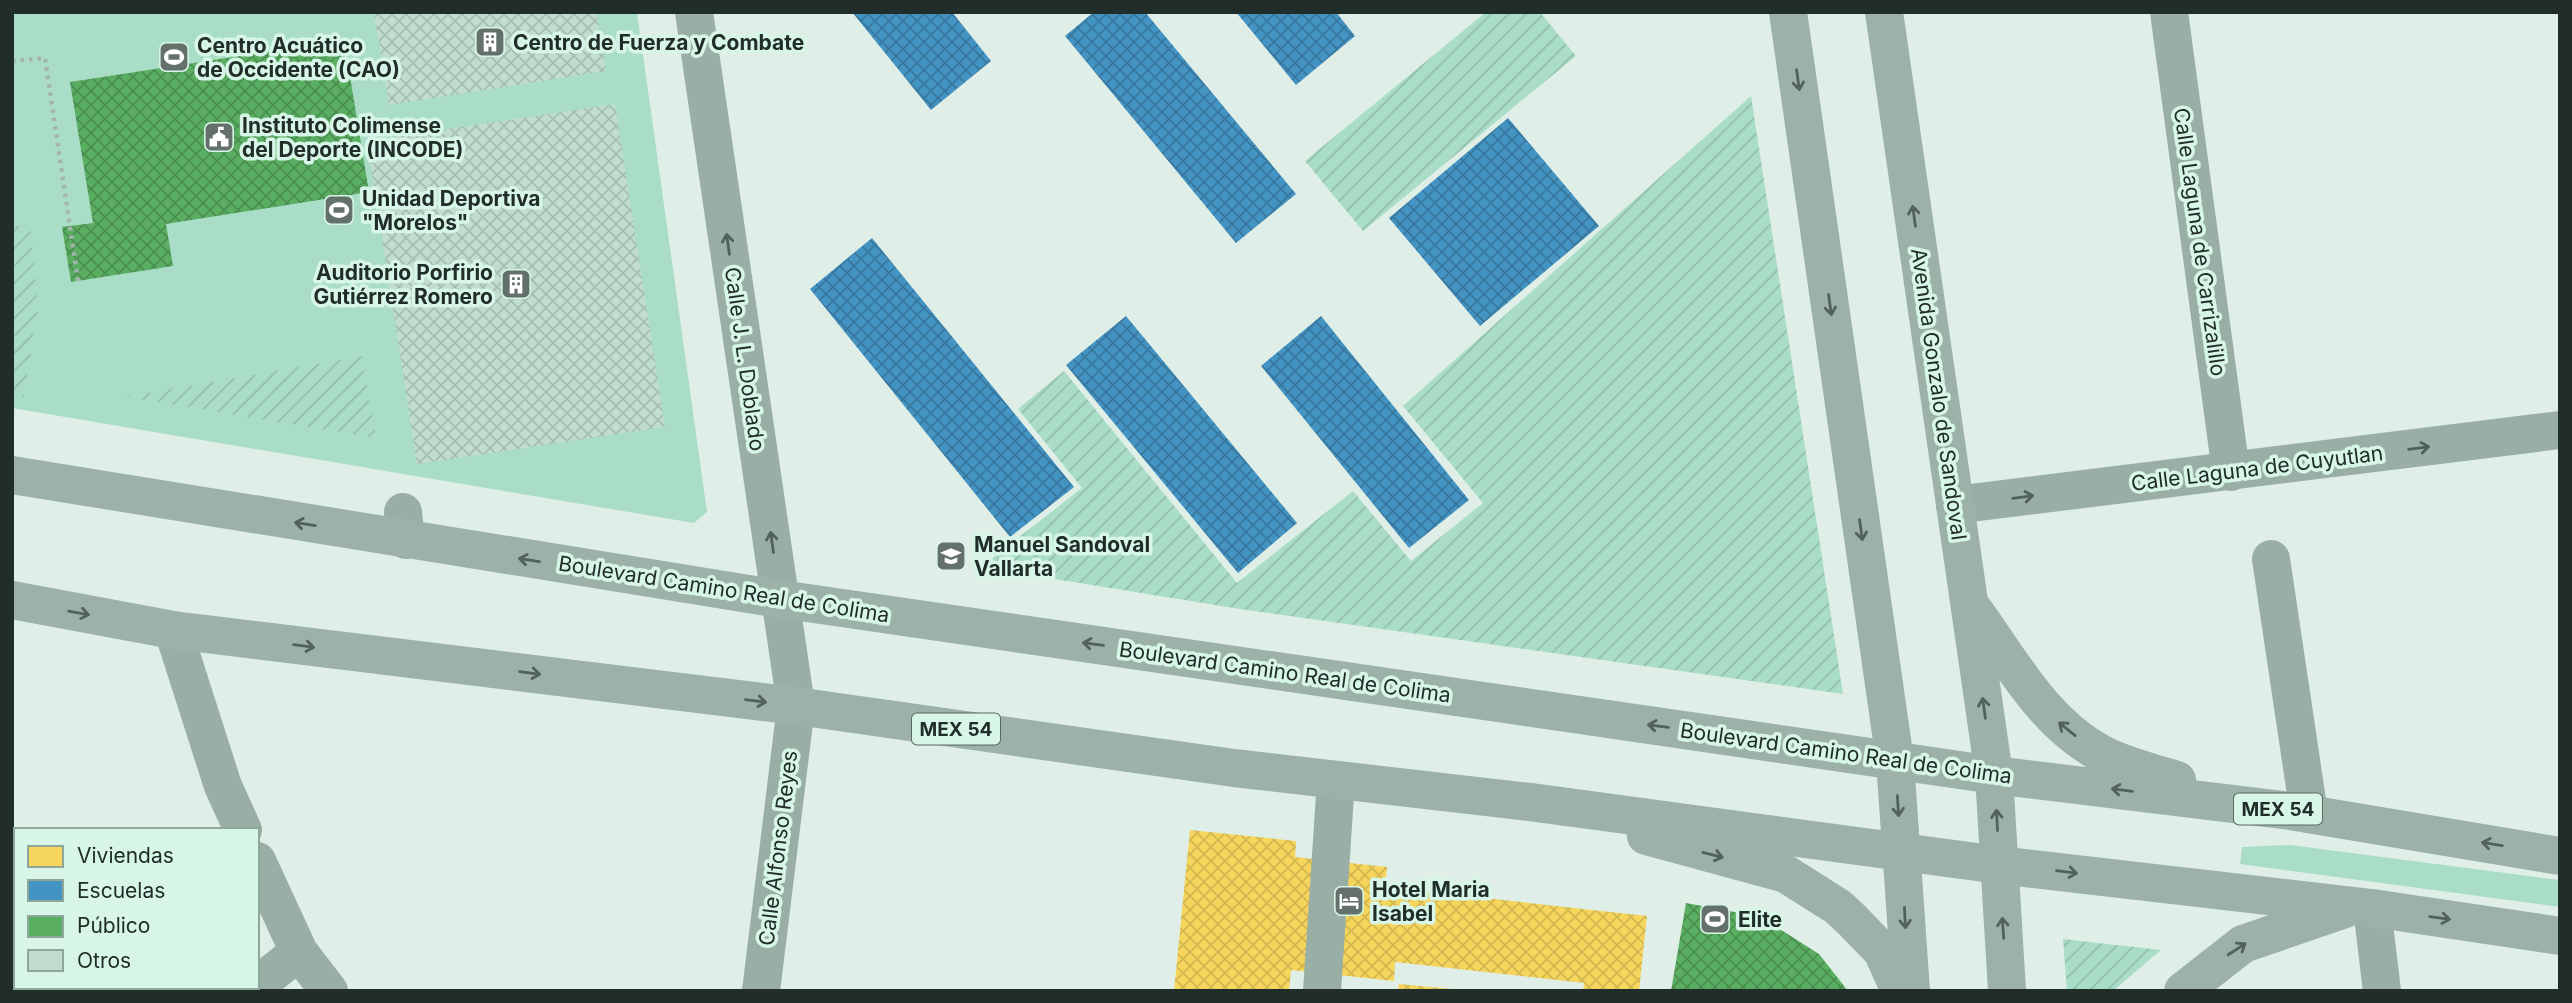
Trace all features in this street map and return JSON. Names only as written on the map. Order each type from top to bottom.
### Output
[{"type":"main road","points":[[1788,12],[1895,761],[1910,991]]},
{"type":"main road","name":"Avenida Gonzalo de Sandoval","points":[[1884,12],[1994,775],[2007,991]]},
{"type":"main road","name":"Boulevard Camino Real de Colima","points":[[12,475],[404,526],[780,598],[1994,775],[2299,812],[2560,856]]},
{"type":"main road","name":"MEX 54","points":[[12,600],[173,630],[796,706],[1336,780],[1530,802],[1999,865],[2363,907],[2560,936]]},
{"type":"main road","points":[[1969,603],[2041,707],[2101,754],[2184,783],[2299,812]]},
{"type":"main road","points":[[1530,802],[1786,874],[1838,907],[1853,920],[1882,951],[1900,991]]},
{"type":"main road","points":[[2183,991],[2243,944],[2363,907]]},
{"type":"street","name":"Calle J. L. Doblado","points":[[694,12],[796,706]]},
{"type":"street","name":"Calle Laguna de Carrizalillo","points":[[2169,12],[2231,472]]},
{"type":"street","name":"Calle Laguna de Cuyutlan","points":[[1955,505],[2560,430]]},
{"type":"street","points":[[2271,559],[2299,812]]},
{"type":"street","points":[[173,630],[223,786],[242,828]]},
{"type":"street","name":"Calle Alfonso Reyes","points":[[761,991],[796,706]]},
{"type":"street","points":[[1322,991],[1336,780]]},
{"type":"street","points":[[259,865],[299,952],[329,991]]},
{"type":"street","points":[[2363,907],[2382,991]]},
{"type":"street","points":[[259,984],[299,952]]},
{"type":"path","points":[[12,61],[45,58],[78,281]]},
{"type":"green space","name":"Unidad Deportiva \"Morelos\"","points":[[12,12],[637,12],[707,512],[694,523],[12,408]]},
{"type":"green space","points":[[1486,12],[1540,12],[1576,56],[1363,231],[1305,161]]},
{"type":"green space","points":[[1751,96],[1843,694],[1240,609],[981,567],[1082,488],[1018,409],[1064,371],[1237,583],[1353,491],[1411,561],[1483,503],[1403,406]]},
{"type":"green space","points":[[12,223],[31,231],[38,307],[24,397],[12,395]]},
{"type":"green space","points":[[362,356],[376,438],[125,397]]},
{"type":"green space","points":[[2290,845],[2560,880],[2560,907],[2240,864],[2242,847]]},
{"type":"green space","points":[[2063,939],[2161,950],[2113,991],[2067,991]]},
{"type":"building: Viviendas","name":"Hotel Maria Isabel","points":[[1190,830],[1296,841],[1295,857],[1387,867],[1385,887],[1647,916],[1639,991],[1583,991],[1584,983],[1395,962],[1394,981],[1291,970],[1289,991],[1174,991]]},
{"type":"building: Viviendas","points":[[1399,984],[1452,989],[1452,991],[1398,991]]},
{"type":"building: Escuelas","points":[[852,12],[952,12],[991,61],[931,110]]},
{"type":"building: Escuelas","points":[[1094,12],[1145,12],[1296,194],[1236,243],[1065,36]]},
{"type":"building: Escuelas","points":[[1236,12],[1336,12],[1355,36],[1296,85]]},
{"type":"building: Escuelas","points":[[1508,118],[1599,226],[1480,326],[1389,218]]},
{"type":"building: Escuelas","points":[[872,238],[1074,487],[1010,537],[810,289]]},
{"type":"building: Escuelas","points":[[1126,316],[1297,523],[1238,573],[1066,365]]},
{"type":"building: Escuelas","points":[[1321,316],[1469,500],[1409,548],[1261,366]]},
{"type":"building: Público","name":"Instituto Colimense del Deporte (INCODE)","points":[[344,40],[369,192],[166,224],[173,266],[71,282],[62,227],[93,223],[70,82]]},
{"type":"building: Público","points":[[1686,903],[1740,913],[1778,928],[1819,954],[1848,991],[1671,991]]},
{"type":"building: Otros","name":"Centro de Fuerza y Combate","points":[[374,12],[596,12],[606,71],[389,105]]},
{"type":"building: Otros","name":"Auditorio Porfirio Gutiérrez Romero","points":[[615,104],[665,427],[417,464],[367,141]]},
{"type":"building: Otros","points":[[156,989],[218,989],[215,991]]},
{"type":"place","name":"Centro de Fuerza y Combate","points":[[490,42]]},
{"type":"place","name":"Centro Acuático de Occidente (CAO)","points":[[174,57]]},
{"type":"place","name":"Instituto Colimense del Deporte (INCODE)","points":[[219,137]]},
{"type":"place","name":"Unidad Deportiva \"Morelos\"","points":[[339,210]]},
{"type":"place","name":"Auditorio Porfirio Gutiérrez Romero","points":[[516,284]]},
{"type":"place","name":"Manuel Sandoval Vallarta","points":[[951,556]]},
{"type":"place","name":"Hotel Maria Isabel","points":[[1349,901]]},
{"type":"place","name":"Elite","points":[[1715,919]]}]
